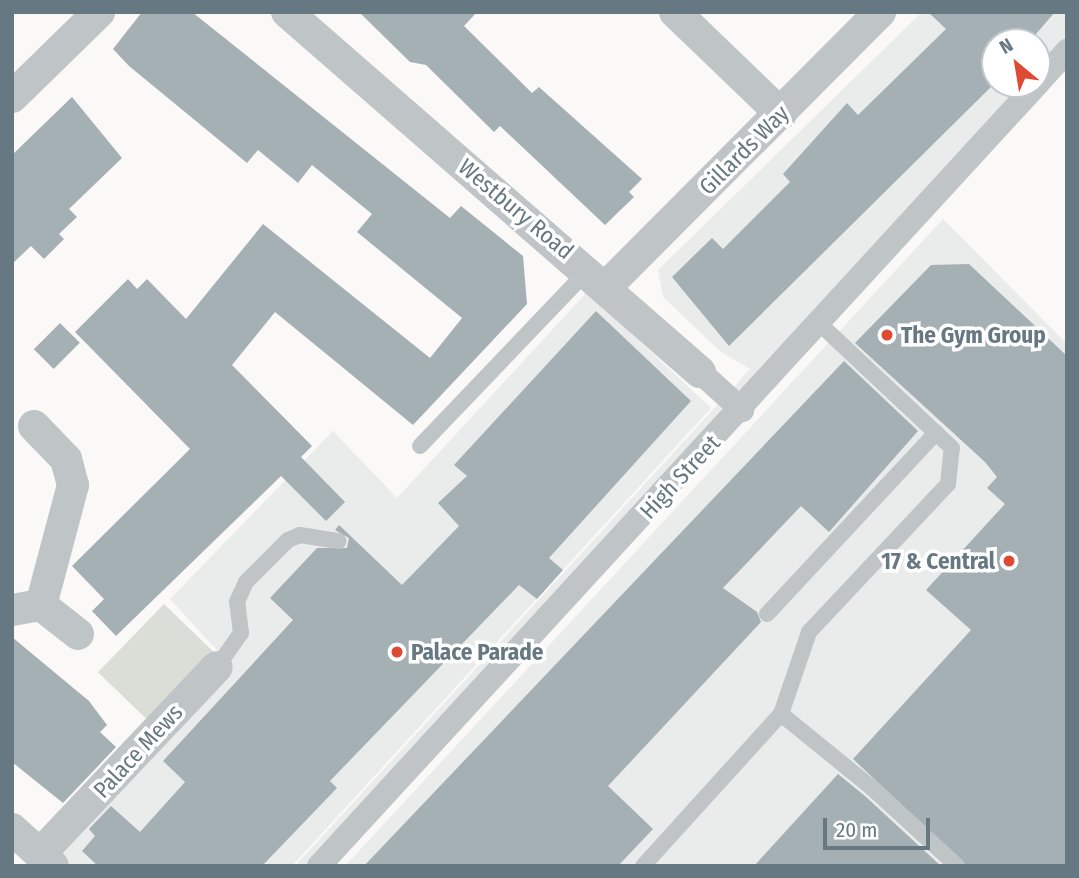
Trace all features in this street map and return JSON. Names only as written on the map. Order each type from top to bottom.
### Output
[{"type":"street","points":[[12,97],[99,12]]},
{"type":"street","name":"Westbury Road","points":[[287,12],[598,278],[741,410]]},
{"type":"street","name":"Gillards Way","points":[[598,278],[780,114],[880,12]]},
{"type":"street","points":[[676,13],[780,114]]},
{"type":"street","name":"High Street","points":[[1051,69],[1067,51]]},
{"type":"street","name":"High Street","points":[[320,866],[820,324],[1024,98]]},
{"type":"street","points":[[34,426],[66,459],[73,485],[26,607],[78,634]]},
{"type":"street","name":"Palace Mews","points":[[46,860],[226,657]]},
{"type":"street","points":[[12,829],[46,860]]},
{"type":"lane","points":[[420,446],[598,278]]},
{"type":"lane","points":[[643,866],[781,714],[809,632],[948,484],[952,448],[820,324]]},
{"type":"lane","points":[[767,614],[936,433]]},
{"type":"lane","points":[[226,657],[241,633],[236,602],[246,582],[288,540],[300,535],[339,541]]},
{"type":"lane","points":[[781,714],[842,763],[957,866]]},
{"type":"shaded area","points":[[922,12],[1067,12],[1067,61],[1051,79],[1051,28],[981,28],[981,98],[1033,98],[335,866],[295,866],[750,369],[721,352],[663,297],[658,270]]},
{"type":"shaded area","points":[[943,219],[1067,344],[1067,866],[345,866]]},
{"type":"shaded area","points":[[587,292],[711,408],[292,866],[30,866],[224,658],[170,599],[333,431],[397,498]]},
{"type":"shaded area","points":[[164,604],[219,657],[153,726],[98,672]]},
{"type":"building","points":[[142,12],[192,12],[450,218],[461,206],[523,256],[527,304],[413,425],[275,312],[232,365],[312,446],[301,457],[345,502],[326,521],[281,476],[116,636],[92,611],[104,599],[72,566],[190,449],[75,332],[128,279],[137,289],[147,279],[186,319],[263,224],[430,358],[462,318],[357,232],[372,214],[312,165],[298,183],[258,150],[247,163],[129,66],[113,49]]},
{"type":"building","points":[[359,12],[477,12],[464,26],[532,93],[539,87],[642,179],[629,192],[634,197],[605,225],[500,126],[494,132],[426,65],[410,62]]},
{"type":"building","points":[[928,12],[1055,12],[1041,28],[981,28],[981,97],[729,346],[672,277],[712,238],[723,249],[790,182],[783,174],[847,103],[858,115],[946,29]]},
{"type":"building","points":[[72,97],[122,158],[69,209],[77,217],[59,234],[64,239],[44,259],[31,246],[12,264],[12,155]]},
{"type":"building","name":"17 & Central","points":[[969,264],[1067,356],[1067,866],[967,866],[853,759],[971,630],[926,590],[1005,504],[987,488],[997,477],[985,462],[855,343],[931,265]]},
{"type":"building","points":[[596,311],[691,401],[549,558],[563,570],[537,599],[519,585],[330,781],[337,788],[262,866],[98,866],[82,851],[95,836],[89,829],[111,806],[140,832],[185,782],[163,761],[293,620],[270,598],[317,548],[347,548],[349,538],[335,530],[339,525],[402,585],[459,526],[438,503],[467,476],[454,465]]},
{"type":"building","points":[[60,323],[80,343],[54,369],[34,349]]},
{"type":"building","points":[[844,361],[918,431],[829,532],[801,506],[723,588],[757,612],[761,622],[608,786],[653,829],[618,866],[364,866]]},
{"type":"building","points":[[12,637],[89,701],[107,725],[100,732],[116,747],[63,803],[12,762]]},
{"type":"building","points":[[838,774],[865,796],[941,866],[754,866]]},
{"type":"place","name":"The Gym Group","points":[[887,335]]},
{"type":"place","name":"17 & Central","points":[[1009,561]]},
{"type":"place","name":"Palace Parade","points":[[397,652]]}]
